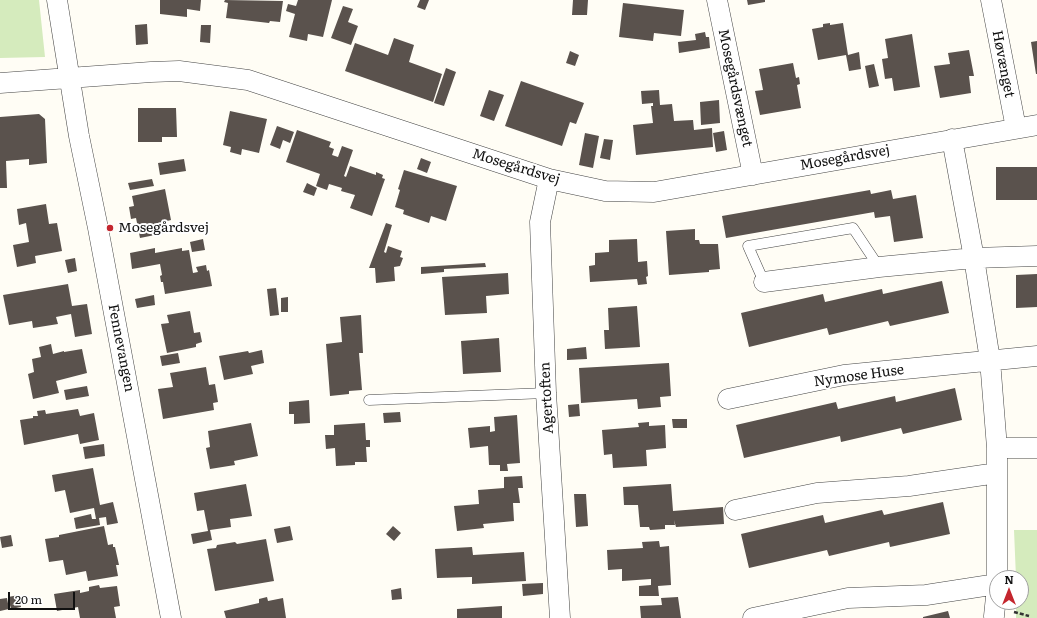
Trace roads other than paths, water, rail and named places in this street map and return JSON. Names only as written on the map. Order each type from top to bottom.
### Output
[{"type":"street","name":"Fennevangen","points":[[57,0],[79,136],[100,236],[171,618]]},
{"type":"street","name":"Mosegårdsvænget","points":[[717,0],[753,175]]},
{"type":"street","name":"Høvænget","points":[[991,0],[1016,128]]},
{"type":"street","name":"Mosegårdsvej","points":[[0,83],[179,71],[248,80],[549,179],[605,191],[654,192],[1037,125]]},
{"type":"street","points":[[952,139],[974,258],[990,360],[996,448],[997,570]]},
{"type":"street","name":"Agertoften","points":[[549,179],[540,222],[546,393],[560,618]]},
{"type":"street","points":[[764,282],[879,266],[974,258],[1037,256]]},
{"type":"street","name":"Nymose Huse","points":[[728,399],[844,375],[1037,356]]},
{"type":"street","points":[[996,448],[1037,448]]},
{"type":"street","points":[[735,510],[817,493],[909,486],[996,473]]},
{"type":"street","points":[[753,618],[848,598],[926,595],[989,587]]},
{"type":"street","points":[[994,616],[995,610]]},
{"type":"lane","points":[[764,282],[748,246],[853,228],[879,266]]},
{"type":"lane","points":[[370,400],[546,393]]},
{"type":"place","name":"Mosegårdsvej","points":[[110,228]]}]
